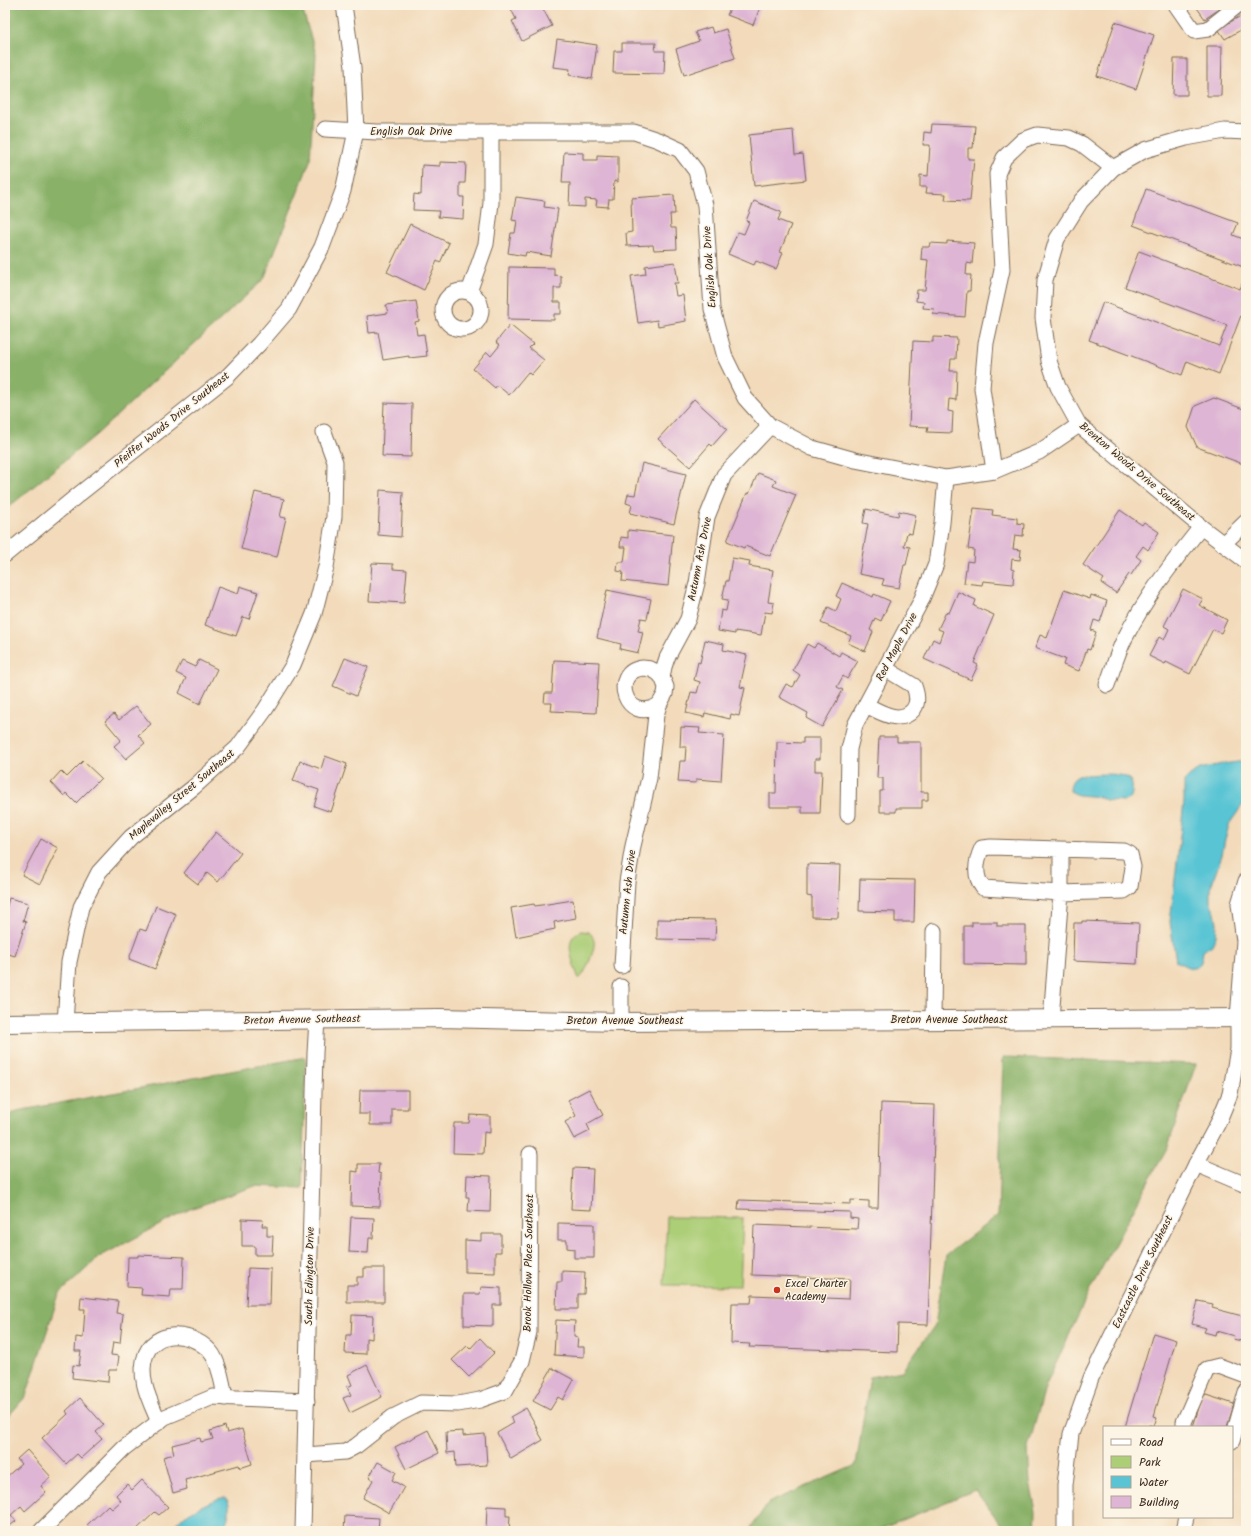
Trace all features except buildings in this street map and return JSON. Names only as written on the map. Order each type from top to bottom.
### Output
[{"type":"main road","name":"Breton Avenue Southeast","points":[[5,1023],[440,1018],[621,1022],[1242,1018]]},
{"type":"street","name":"Pfeiffer Woods Drive Southeast","points":[[5,555],[78,495],[228,377],[289,309],[322,248],[343,191],[356,131],[353,67],[344,5]]},
{"type":"street","points":[[1176,5],[1194,31],[1208,29],[1238,5]]},
{"type":"street","name":"English Oak Drive","points":[[325,129],[356,131],[634,132],[658,140],[680,150],[696,171],[705,205],[712,309],[725,357],[745,398],[770,426],[812,448],[855,460],[946,478],[994,471],[1039,452],[1080,425]]},
{"type":"street","name":"Brenton Woods Drive Southeast","points":[[1246,132],[1225,131],[1186,138],[1145,150],[1114,168],[1081,201],[1057,239],[1045,280],[1043,318],[1049,361],[1058,387],[1080,425],[1201,527],[1246,561]]},
{"type":"street","points":[[469,292],[486,244],[491,203],[492,132]]},
{"type":"street","points":[[994,471],[982,388],[986,342],[1002,270],[997,174],[1004,158],[1018,144],[1023,140],[1037,135],[1069,138],[1082,144],[1114,168]]},
{"type":"street","name":"Autumn Ash Drive","points":[[622,966],[627,882],[633,846],[649,778],[654,725],[652,707],[665,694],[666,688],[662,677],[667,658],[688,619],[697,583],[707,517],[724,475],[770,426]]},
{"type":"street","name":"Maplevalley Street Southeast","points":[[65,1023],[69,962],[81,907],[99,872],[131,837],[194,787],[238,747],[265,710],[293,665],[314,614],[326,568],[334,517],[335,462],[324,432]]},
{"type":"street","name":"Red Maple Drive","points":[[848,815],[849,749],[855,725],[921,601],[936,564],[942,524],[946,478]]},
{"type":"street","points":[[1223,544],[1246,522]]},
{"type":"street","points":[[1107,684],[1124,640],[1144,604],[1170,565],[1201,527]]},
{"type":"street","points":[[652,707],[639,709],[628,702],[624,689],[628,676],[638,669],[645,668],[667,658]]},
{"type":"street","points":[[645,668],[658,672],[662,677]]},
{"type":"street","points":[[866,705],[897,718],[909,715],[917,705],[917,693],[914,686],[886,669]]},
{"type":"street","points":[[991,846],[1061,850],[1124,851],[1130,854],[1132,867],[1130,887],[1124,891],[1061,893],[983,888],[979,883],[977,873],[977,859],[982,848],[991,846]]},
{"type":"street","points":[[1051,1019],[1061,893],[1061,850]]},
{"type":"street","points":[[1242,1018],[1245,940],[1239,904],[1246,881]]},
{"type":"street","points":[[933,1020],[934,932]]},
{"type":"street","points":[[620,987],[621,1022]]},
{"type":"street","name":"Eastcastle Drive Southeast","points":[[1065,1531],[1065,1485],[1071,1434],[1088,1385],[1196,1164],[1218,1123],[1230,1094],[1242,1018]]},
{"type":"street","name":"South Edington Drive","points":[[303,1531],[317,1020]]},
{"type":"street","name":"Brook Hollow Place Southeast","points":[[306,1455],[345,1452],[356,1446],[392,1417],[421,1402],[458,1404],[480,1400],[505,1391],[522,1362],[529,1332],[530,1154]]},
{"type":"street","points":[[1196,1164],[1246,1184]]},
{"type":"street","points":[[159,1422],[146,1393],[143,1380],[146,1354],[158,1339],[173,1334],[186,1337],[207,1347],[215,1358],[221,1375],[225,1398]]},
{"type":"street","points":[[1184,1426],[1184,1422],[1207,1369],[1219,1366],[1246,1376]]},
{"type":"street","points":[[1233,1438],[1246,1392]]},
{"type":"street","points":[[41,1531],[124,1448],[165,1417],[213,1397],[307,1401]]},
{"type":"street","points":[[1183,1531],[1186,1518]]},
{"type":"green space","points":[[5,5],[301,5],[316,54],[310,161],[264,279],[96,435],[5,510]]},
{"type":"green space","points":[[581,931],[589,932],[592,935],[594,944],[592,955],[587,967],[579,979],[572,960],[570,946],[575,934]]},
{"type":"green space","points":[[306,1057],[302,1188],[255,1186],[190,1209],[99,1257],[59,1294],[26,1396],[5,1420],[5,1118],[17,1111]]},
{"type":"green space","points":[[1003,1057],[1196,1064],[1168,1146],[1090,1290],[1046,1385],[1028,1448],[1030,1482],[1036,1512],[1035,1531],[1006,1531],[975,1490],[876,1531],[749,1531],[768,1503],[856,1465],[870,1377],[902,1371],[935,1325],[946,1255],[998,1215]]},
{"type":"green space","points":[[667,1217],[743,1218],[740,1286],[664,1285]]},
{"type":"water","points":[[1246,761],[1246,800],[1230,823],[1222,855],[1210,889],[1210,902],[1215,912],[1217,923],[1216,936],[1212,945],[1203,951],[1198,967],[1191,968],[1176,961],[1170,922],[1184,802],[1184,781],[1200,769]]},
{"type":"water","points":[[1081,775],[1122,775],[1129,779],[1132,783],[1131,797],[1125,801],[1106,800],[1100,797],[1078,795],[1070,791],[1070,788],[1072,781]]},
{"type":"water","points":[[221,1498],[227,1498],[229,1511],[227,1520],[221,1531],[169,1531],[171,1526],[184,1516]]},
{"type":"place","name":"Excel Charter Academy","points":[[777,1290]]}]
